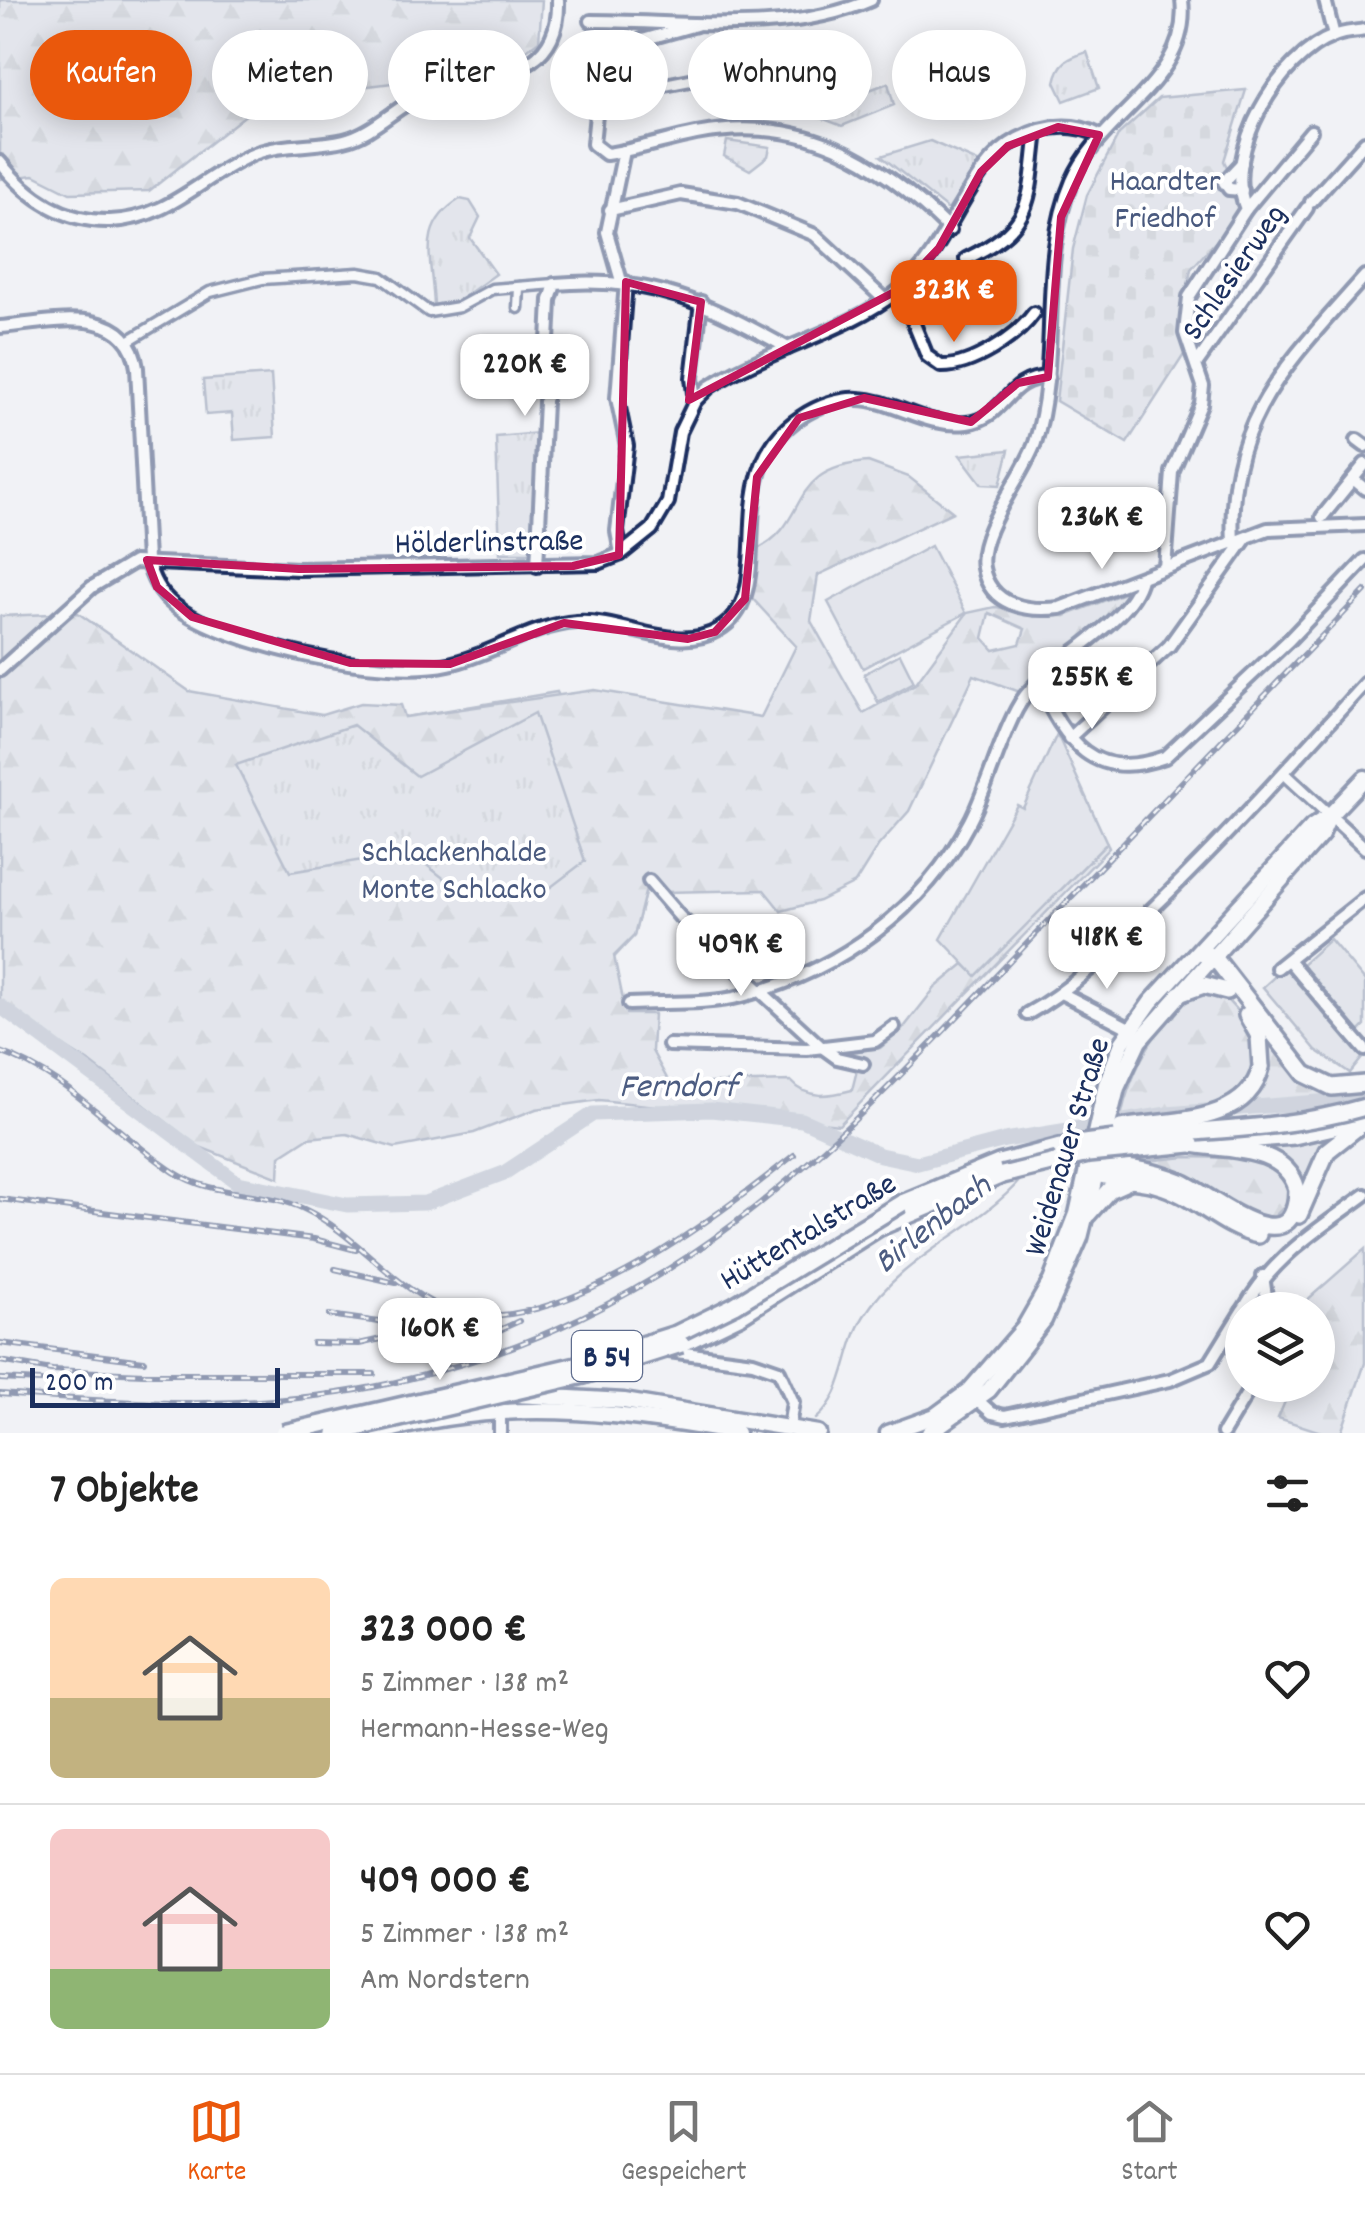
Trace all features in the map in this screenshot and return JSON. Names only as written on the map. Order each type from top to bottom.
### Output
[{"type":"highway","points":[[1060,1148],[1082,1136],[1224,1110],[1248,1094],[1261,1067],[1259,1036],[1207,958]]},
{"type":"highway","points":[[1207,958],[1291,1058],[1322,1084],[1365,1084]]},
{"type":"highway","points":[[1179,994],[1204,986],[1228,991]]},
{"type":"highway","name":"Hüttentalstraße","points":[[283,1433],[581,1364],[676,1334],[735,1306],[873,1219],[930,1190],[998,1163],[1117,1138],[1292,1124],[1365,1107]]},
{"type":"highway","points":[[1096,1170],[1177,1192],[1236,1228],[1261,1236],[1286,1230],[1296,1220],[1317,1170],[1336,1141],[1365,1120]]},
{"type":"highway","name":"Hüttentalstraße","points":[[336,1433],[584,1375],[681,1344],[742,1315],[878,1228],[1002,1174],[1088,1154],[1294,1136],[1365,1120]]},
{"type":"highway","points":[[1096,1170],[1183,1182],[1237,1216],[1262,1226],[1281,1223],[1296,1200],[1294,1178],[1285,1166],[1263,1155],[1190,1144]]},
{"type":"highway","points":[[1088,1214],[1109,1190],[1131,1180]]},
{"type":"main road","name":"Weidenauer Straße","points":[[1106,1110],[1132,1052],[1207,958],[1321,834],[1330,816],[1365,778]]},
{"type":"main road","name":"Weidenauer Straße","points":[[929,1433],[973,1396],[1044,1320],[1088,1214],[1114,1057],[1130,1028],[1207,958]]},
{"type":"main road","name":"Weidenauer Straße","points":[[888,1433],[935,1416],[973,1396],[1039,1304],[1096,1170]]},
{"type":"main road","points":[[345,1433],[413,1410],[465,1400],[545,1394],[666,1406],[788,1432],[818,1433]]},
{"type":"main road","points":[[380,1433],[416,1422],[500,1409],[608,1413],[737,1433]]},
{"type":"street","points":[[0,162],[35,200],[60,212],[110,220],[148,214],[178,202],[260,152],[347,140],[422,95],[512,72],[537,55],[552,36],[558,0]]},
{"type":"street","points":[[591,21],[811,19],[871,0]]},
{"type":"street","points":[[1182,0],[1182,29],[1169,64],[1087,152],[1061,217],[1048,377],[1034,447],[982,551],[982,567],[990,586],[1003,600],[1032,612],[1060,608],[1232,543],[1287,527],[1365,525]]},
{"type":"street","points":[[1325,0],[1334,36]]},
{"type":"street","points":[[668,33],[712,21]]},
{"type":"street","points":[[1246,209],[1242,190],[1246,146],[1276,80],[1334,36],[1365,30]]},
{"type":"street","points":[[688,80],[604,96],[597,104],[593,144],[606,154],[721,131],[762,130],[807,138],[875,166],[950,230]]},
{"type":"street","points":[[695,402],[727,376],[885,300],[900,289],[921,270],[950,230],[980,172],[1008,146],[1038,130],[1074,126],[1100,136]]},
{"type":"street","points":[[966,258],[1004,237],[1021,220],[1038,130]]},
{"type":"street","points":[[1165,568],[1172,472],[1201,404],[1203,386],[1185,332],[1189,297],[1246,209],[1312,131]]},
{"type":"street","name":"Schlesierweg","points":[[1197,362],[1309,205],[1365,142]]},
{"type":"street","points":[[621,554],[617,530],[628,446],[617,398],[624,281],[610,252],[610,210],[624,152]]},
{"type":"street","points":[[1242,190],[1229,189],[1224,182],[1243,162]]},
{"type":"street","points":[[610,210],[681,194],[720,198],[816,235],[885,300]]},
{"type":"street","points":[[128,341],[210,292],[262,279],[358,273],[382,277],[429,312],[460,311],[492,289],[624,281],[701,302],[788,348]]},
{"type":"street","points":[[1232,543],[1234,472],[1253,415],[1365,276]]},
{"type":"street","points":[[537,566],[550,300],[555,284]]},
{"type":"street","points":[[518,308],[519,287]]},
{"type":"street","points":[[900,289],[927,356],[941,366],[978,355],[1023,326],[1034,313]]},
{"type":"street","points":[[695,402],[692,378],[701,302]]},
{"type":"street","points":[[0,327],[86,320],[110,326],[128,341],[138,368],[147,560],[157,587],[192,617],[299,653],[400,668],[450,664],[543,627],[583,622],[673,638],[702,636],[730,622],[746,598],[757,477],[776,440],[799,418],[840,400],[864,398],[953,423],[970,422],[997,408],[1018,383],[1048,377]]},
{"type":"street","name":"Hölderlinstraße","points":[[147,560],[299,569],[598,563],[621,554],[652,528],[668,502],[680,432],[695,402]]},
{"type":"street","points":[[1322,517],[1365,464]]},
{"type":"street","points":[[1352,479],[1365,490]]},
{"type":"street","points":[[1069,738],[1169,646],[1247,538]]},
{"type":"street","points":[[0,670],[106,576],[147,560]]},
{"type":"street","points":[[1038,683],[1059,728],[1086,755],[1116,765],[1140,766],[1164,757],[1289,640],[1365,560]]},
{"type":"street","points":[[629,1004],[741,996],[824,963],[896,919],[960,841],[986,790],[1018,708],[1038,683],[1119,613],[1138,591],[1141,579]]},
{"type":"street","points":[[1027,1014],[1063,994],[1286,774],[1365,683]]},
{"type":"street","points":[[1286,774],[1365,848]]},
{"type":"street","points":[[649,881],[680,917],[819,1045],[838,1058],[863,1064]]},
{"type":"street","points":[[1277,968],[1290,962],[1365,898]]},
{"type":"street","points":[[1290,962],[1365,1050]]},
{"type":"street","points":[[1063,994],[1130,1028]]},
{"type":"street","points":[[669,1046],[807,1049],[875,1041],[894,1028]]},
{"type":"street","points":[[1254,1292],[1263,1275],[1308,1234],[1365,1194]]},
{"type":"street","points":[[1263,1275],[1265,1292]]},
{"type":"street","points":[[973,1396],[992,1414],[1005,1416],[1170,1380],[1210,1363],[1225,1339]]},
{"type":"street","points":[[607,1346],[773,1367],[790,1388],[788,1432]]},
{"type":"street","points":[[1223,1433],[1242,1402]]},
{"type":"street","points":[[500,1409],[500,1433]]},
{"type":"highlighted area","points":[[1058,127],[1099,135],[1061,217],[1048,377],[1018,383],[971,422],[864,398],[799,418],[757,477],[745,599],[715,632],[688,639],[564,623],[450,664],[350,663],[192,617],[157,587],[147,560],[299,569],[573,566],[619,555],[626,282],[701,302],[689,400],[900,289],[939,248],[981,172],[1008,146]]},
{"type":"green space","points":[[0,0],[542,0],[539,41],[530,47],[530,30],[388,30],[388,84],[368,86],[368,30],[212,30],[212,120],[239,120],[149,191],[70,193],[34,175],[0,179]]},
{"type":"green space","points":[[1087,52],[1099,88],[1064,101],[1055,82],[1059,70],[1070,59]]},
{"type":"green space","points":[[888,83],[892,106],[872,114],[872,89]]},
{"type":"green space","name":"Haardter Friedhof","points":[[1246,90],[1224,161],[1240,194],[1235,220],[1191,269],[1182,317],[1187,350],[1127,443],[1056,401],[1073,249],[1087,195],[1119,134],[1159,98]]},
{"type":"green space","points":[[826,120],[857,120],[842,126]]},
{"type":"green space","points":[[727,141],[770,147],[768,156],[750,170],[724,156]]},
{"type":"green space","points":[[930,141],[980,163],[948,210],[881,156]]},
{"type":"green space","points":[[460,199],[470,201],[480,217],[470,238],[496,274],[458,301],[434,305],[432,232],[446,209]]},
{"type":"green space","points":[[271,375],[275,437],[234,440],[232,413],[206,415],[203,380]]},
{"type":"green space","points":[[540,433],[532,553],[500,553],[496,437]]},
{"type":"green space","points":[[1009,450],[1000,485],[982,484],[960,455]]},
{"type":"green space","points":[[868,462],[909,477],[953,512],[818,575],[811,621],[863,713],[915,684],[967,613],[995,607],[1065,616],[1129,591],[1122,606],[1020,692],[974,675],[909,811],[878,846],[855,883],[819,901],[781,911],[764,890],[663,892],[647,885],[634,936],[614,956],[626,1014],[654,1014],[652,1051],[670,1084],[791,1081],[804,1091],[827,1095],[852,1090],[857,1070],[831,1048],[851,1052],[880,1048],[901,1031],[935,988],[964,964],[976,975],[1107,843],[1109,848],[839,1125],[599,1100],[536,1109],[474,1133],[395,1148],[347,1134],[308,1138],[280,1156],[279,1178],[197,1146],[92,1064],[0,1006],[0,616],[78,613],[189,691],[322,715],[361,703],[401,705],[405,717],[595,690],[761,717],[796,646],[752,598],[755,550],[785,526],[810,486],[841,466]],"holes":[[[989,613],[1025,629],[1020,644],[994,650],[983,638]],[[535,713],[585,861],[551,887],[525,899],[460,891],[410,852],[290,872],[236,765],[353,725],[417,776]]]},
{"type":"green space","points":[[931,546],[966,613],[863,668],[828,602]]},
{"type":"green space","points":[[900,654],[914,682],[878,702],[864,674]]},
{"type":"green space","name":"Schlackenhalde Monte Schlacko","points":[[557,692],[647,885],[634,936],[607,965],[333,1022],[178,703],[268,740]]},
{"type":"green space","points":[[1057,734],[1107,843],[976,976],[941,939],[1017,805],[1023,808]]},
{"type":"green space","points":[[1330,939],[1365,981],[1365,1026],[1359,1032],[1301,965]]},
{"type":"green space","points":[[1285,967],[1363,1057],[1350,1073],[1316,1050],[1263,987]]},
{"type":"green space","points":[[1219,992],[1241,1016],[1255,1044],[1254,1064],[1246,1086],[1237,1095],[1206,1107],[1121,1119],[1141,1060],[1168,1019],[1201,994]]},
{"type":"green space","points":[[1268,1039],[1304,1082],[1334,1098],[1250,1102],[1268,1068]]},
{"type":"green space","points":[[1326,1139],[1303,1186],[1287,1160],[1264,1148]]},
{"type":"green space","points":[[1235,1158],[1275,1166],[1291,1189],[1289,1202],[1272,1219],[1244,1215],[1187,1178],[1134,1162]]},
{"type":"green space","points":[[1365,1249],[1365,1363],[1341,1433],[1324,1433],[1278,1418],[1285,1402],[1335,1402],[1335,1292],[1316,1292]]},
{"type":"waterway","name":"Ferndorf","points":[[0,1006],[238,1183],[347,1205],[425,1203],[504,1173],[593,1114],[711,1110],[802,1120],[880,1155],[918,1163],[1005,1140],[1167,1114],[1343,1100],[1365,1092]]},
{"type":"waterway","name":"Birlenbach","points":[[1058,1140],[1071,1129]]},
{"type":"waterway","name":"Birlenbach","points":[[816,1419],[834,1397],[857,1329],[880,1295],[919,1260],[1004,1197],[1022,1178]]},
{"type":"railway","points":[[0,1394],[148,1403],[246,1402],[392,1383],[496,1353],[588,1314],[672,1267],[749,1212],[822,1151],[892,1084],[1365,591]]},
{"type":"railway","points":[[0,1052],[69,1090],[174,1172],[205,1186],[272,1198],[304,1209],[340,1231],[421,1296],[439,1306],[481,1316],[527,1311],[576,1295],[626,1271],[720,1211],[794,1155]]},
{"type":"railway","points":[[0,1199],[314,1239],[356,1250]]},
{"type":"railway","points":[[335,1269],[396,1283]]},
{"type":"railway","points":[[329,1315],[437,1330],[489,1331]]},
{"type":"railway","points":[[442,1357],[519,1321]]},
{"type":"railway","points":[[313,1343],[359,1344],[412,1332]]},
{"type":"railway","points":[[0,1343],[144,1361]]},
{"type":"railway","points":[[0,1361],[52,1370],[144,1374],[374,1374]]},
{"type":"railway","points":[[0,1379],[41,1381]]}]
